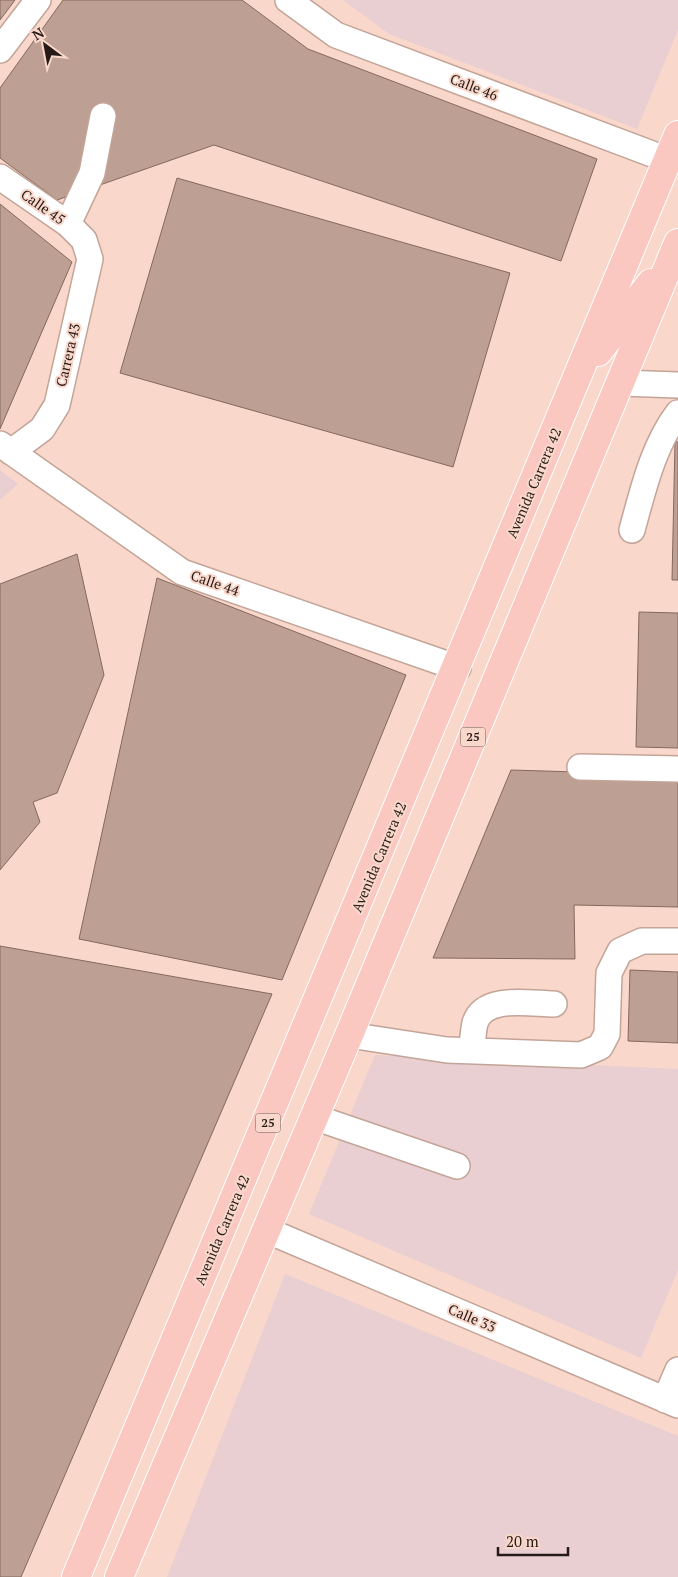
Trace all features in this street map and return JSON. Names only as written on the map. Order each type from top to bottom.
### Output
[{"type":"highway","name":"Avenida Carrera 42","points":[[76,1577],[458,668],[678,135]]},
{"type":"highway","points":[[576,381],[676,249]]},
{"type":"highway","name":"25","points":[[119,1577],[314,1117],[676,249]]},
{"type":"highway","points":[[208,1368],[232,1208]]},
{"type":"street","points":[[0,50],[38,0]]},
{"type":"street","name":"Calle 46","points":[[288,0],[336,35],[668,160]]},
{"type":"street","points":[[76,232],[92,173],[103,116]]},
{"type":"street","name":"Calle 45","points":[[0,177],[76,232]]},
{"type":"street","name":"Carrera 43","points":[[5,448],[42,429],[57,405],[90,259],[76,232]]},
{"type":"street","points":[[621,383],[678,385]]},
{"type":"street","points":[[632,530],[648,471],[672,421],[678,413]]},
{"type":"street","name":"Calle 44","points":[[5,448],[182,572],[458,668]]},
{"type":"street","points":[[580,767],[678,769]]},
{"type":"street","points":[[348,1035],[447,1050],[582,1055],[600,1047],[607,1034],[609,973],[620,951],[642,941],[678,941]]},
{"type":"street","points":[[471,1050],[476,1021],[484,1009],[498,1003],[554,1004]]},
{"type":"street","points":[[314,1117],[457,1166]]},
{"type":"street","name":"Calle 33","points":[[266,1230],[672,1403]]},
{"type":"street","points":[[672,1403],[678,1370]]},
{"type":"shaded area","points":[[343,0],[678,0],[678,30],[637,129],[389,34]]},
{"type":"shaded area","points":[[0,470],[18,484],[0,500]]},
{"type":"shaded area","points":[[375,1055],[678,1069],[678,1270],[641,1358],[309,1214]]},
{"type":"shaded area","points":[[285,1274],[678,1436],[678,1577],[167,1577]]},
{"type":"building","points":[[0,0],[15,0],[0,20]]},
{"type":"building","points":[[63,0],[242,0],[308,49],[597,159],[561,261],[214,145],[57,200],[0,158],[0,88]]},
{"type":"building","points":[[177,178],[510,273],[453,467],[120,373]]},
{"type":"building","points":[[0,204],[72,262],[0,429]]},
{"type":"building","points":[[675,442],[678,442],[678,580],[672,580]]},
{"type":"building","points":[[77,554],[104,675],[57,793],[33,802],[40,822],[0,870],[0,584]]},
{"type":"building","points":[[157,578],[406,675],[282,980],[79,939]]},
{"type":"building","points":[[639,612],[678,613],[678,748],[636,747]]},
{"type":"building","points":[[511,770],[678,775],[678,907],[574,905],[575,959],[433,958]]},
{"type":"building","points":[[0,946],[272,994],[21,1577],[0,1577]]},
{"type":"building","points":[[630,970],[678,972],[678,1043],[628,1041]]}]
